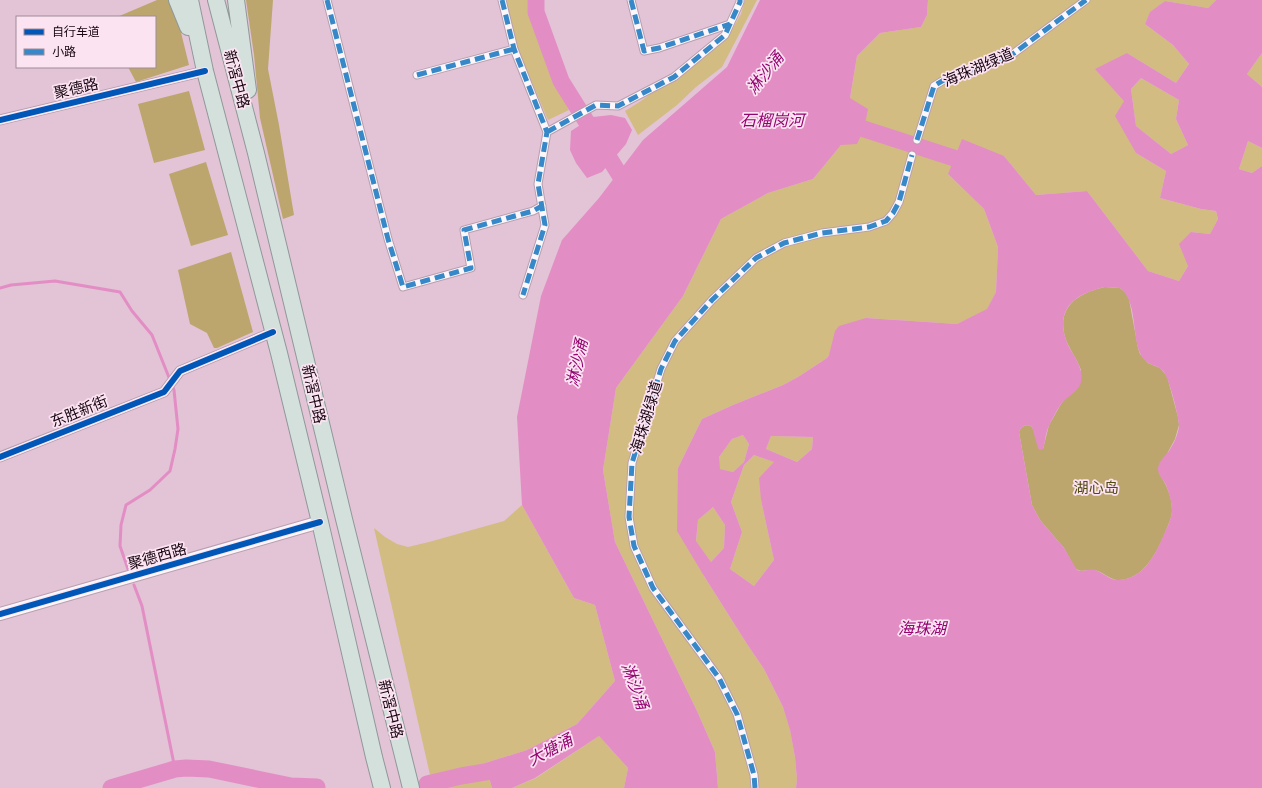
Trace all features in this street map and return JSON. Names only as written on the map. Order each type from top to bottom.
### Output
[{"type":"highway","points":[[177,0],[205,71]]},
{"type":"highway","name":"新滘中路","points":[[190,0],[205,71],[273,332],[320,522],[382,788]]},
{"type":"highway","name":"新滘中路","points":[[216,0],[256,153],[344,519],[411,788]]},
{"type":"highway","points":[[233,0],[242,40]]},
{"type":"highway","points":[[236,0],[256,153]]},
{"type":"street","points":[[327,0],[388,239],[403,287],[471,268],[464,230],[533,211],[542,206]]},
{"type":"street","points":[[502,0],[514,49],[547,132],[538,184],[545,225],[523,295]]},
{"type":"street","points":[[631,0],[644,51],[659,48],[730,24]]},
{"type":"street","points":[[547,132],[596,105],[618,106],[674,77],[725,34],[740,0]]},
{"type":"street","name":"海珠湖绿道","points":[[917,140],[934,86],[952,74],[981,68],[1010,56],[1086,0]]},
{"type":"street","points":[[417,75],[514,49]]},
{"type":"street","name":"聚德路","points":[[0,120],[205,71]]},
{"type":"street","name":"海珠湖绿道","points":[[755,788],[754,775],[737,714],[719,678],[653,588],[634,546],[629,517],[632,463],[661,369],[675,341],[712,300],[756,258],[784,243],[822,233],[869,227],[886,221],[893,213],[899,202],[912,155]]},
{"type":"street","name":"东胜新街","points":[[0,457],[164,392],[180,371],[273,332]]},
{"type":"street","name":"聚德西路","points":[[0,614],[320,522]]},
{"type":"shaded area","points":[[505,0],[530,0],[538,33],[556,81],[569,110],[548,120],[519,52]]},
{"type":"shaded area","points":[[745,0],[757,0],[722,67],[696,87],[677,105],[638,135],[625,111],[641,101],[729,35],[741,14]]},
{"type":"shaded area","points":[[928,0],[1216,0],[1208,8],[1165,1],[1150,13],[1145,24],[1173,45],[1189,64],[1176,83],[1127,53],[1124,102],[1136,153],[1166,171],[1160,198],[1201,209],[1216,211],[1218,219],[1210,234],[1191,232],[1188,266],[1179,281],[1148,271],[1087,191],[1036,195],[1004,156],[948,174],[984,209],[998,247],[996,292],[987,310],[957,324],[866,318],[827,358],[798,377],[783,385],[702,419],[678,468],[704,576],[764,669],[783,707],[790,729],[797,779],[796,788],[718,788],[715,752],[697,711],[615,542],[603,470],[616,388],[683,296],[721,219],[768,193],[813,179],[841,145],[857,56],[880,33],[921,27],[927,15]]},
{"type":"shaded area","points":[[1262,53],[1262,87],[1247,74]]},
{"type":"shaded area","points":[[1141,78],[1179,100],[1176,119],[1188,145],[1171,154],[1136,126],[1131,89]]},
{"type":"shaded area","points":[[1248,141],[1262,148],[1262,166],[1252,173],[1239,169]]},
{"type":"shaded area","points":[[743,435],[749,444],[744,462],[733,472],[719,469],[719,457],[732,439]]},
{"type":"shaded area","points":[[771,436],[813,437],[812,449],[797,462],[766,449]]},
{"type":"shaded area","points":[[754,455],[775,462],[761,500],[774,560],[754,586],[730,569],[742,532],[731,502],[744,465]]},
{"type":"shaded area","points":[[522,505],[574,598],[595,605],[615,681],[577,724],[527,750],[485,763],[492,788],[433,788],[374,528],[397,544],[408,547],[504,521]]},
{"type":"shaded area","points":[[713,507],[725,525],[724,548],[711,562],[696,542],[698,520]]},
{"type":"shaded area","points":[[599,736],[628,768],[624,788],[512,788],[536,778]]},
{"type":"green space","points":[[157,0],[173,0],[189,65],[136,82],[129,68],[156,68],[156,16],[119,16]]},
{"type":"green space","points":[[246,0],[273,0],[268,69],[294,215],[283,219],[260,118],[254,55]]},
{"type":"green space","points":[[189,91],[205,150],[154,163],[138,104]]},
{"type":"green space","points":[[206,162],[228,235],[191,246],[169,174]]},
{"type":"green space","points":[[231,252],[253,332],[214,348],[207,333],[190,324],[178,270]]},
{"type":"green space","name":"湖心岛","points":[[1105,287],[1120,288],[1126,293],[1129,299],[1140,354],[1148,363],[1160,368],[1167,376],[1179,425],[1175,439],[1159,473],[1170,495],[1172,505],[1172,513],[1169,524],[1158,548],[1142,571],[1126,579],[1117,580],[1098,571],[1077,570],[1064,548],[1040,520],[1032,505],[1019,432],[1024,426],[1028,425],[1032,427],[1043,449],[1049,425],[1081,370],[1066,340],[1063,328],[1066,310],[1071,303],[1086,293]]},
{"type":"water","name":"石榴岗河","points":[[760,0],[928,0],[927,15],[921,27],[880,33],[857,56],[850,98],[868,109],[864,129],[857,144],[841,145],[813,179],[768,193],[721,219],[683,296],[616,388],[603,470],[615,542],[697,711],[715,752],[718,788],[624,788],[628,768],[599,736],[535,778],[512,788],[492,788],[485,763],[527,750],[577,724],[615,681],[595,605],[574,598],[522,505],[517,417],[541,296],[562,240],[599,198],[643,140],[727,67]]},
{"type":"water","name":"海珠湖","points":[[1216,0],[1262,0],[1262,53],[1247,74],[1262,87],[1262,148],[1248,141],[1239,169],[1252,173],[1262,166],[1262,788],[796,788],[797,779],[795,757],[790,730],[783,707],[764,669],[677,531],[678,468],[702,419],[783,385],[827,358],[835,331],[839,326],[866,318],[957,324],[987,309],[996,292],[998,247],[984,209],[948,174],[962,139],[1004,156],[1036,195],[1087,191],[1148,271],[1179,281],[1188,266],[1179,244],[1191,232],[1210,234],[1218,219],[1216,211],[1201,209],[1160,198],[1166,171],[1136,153],[1115,116],[1124,101],[1095,69],[1127,53],[1176,83],[1189,64],[1173,45],[1145,24],[1150,12],[1165,1],[1208,8]],"holes":[[[1141,78],[1179,100],[1176,119],[1188,145],[1171,154],[1136,126],[1131,89]],[[1105,287],[1120,288],[1125,294],[1132,309],[1140,353],[1145,361],[1163,371],[1168,381],[1179,421],[1176,439],[1158,466],[1159,473],[1168,490],[1172,508],[1170,522],[1148,564],[1136,575],[1120,580],[1110,578],[1095,570],[1077,570],[1064,548],[1040,520],[1032,505],[1019,432],[1024,426],[1028,425],[1032,427],[1038,448],[1040,450],[1043,449],[1047,431],[1055,414],[1061,404],[1078,389],[1080,385],[1082,377],[1080,367],[1068,345],[1064,333],[1063,322],[1065,313],[1069,306],[1084,294]],[[743,435],[749,444],[744,462],[733,472],[720,469],[719,457],[732,439]],[[771,436],[813,437],[812,449],[797,462],[766,449]],[[754,455],[774,462],[759,478],[761,500],[774,560],[754,586],[730,569],[742,532],[731,502],[744,465]],[[713,507],[725,525],[724,548],[711,562],[696,541],[698,520]]]},
{"type":"water","points":[[611,115],[625,118],[632,130],[626,144],[602,172],[587,178],[576,163],[570,150],[571,131],[593,117]]},
{"type":"waterway","points":[[536,0],[536,12],[561,81],[631,193]]},
{"type":"waterway","points":[[864,129],[954,158]]},
{"type":"waterway","points":[[0,288],[11,285],[55,281],[120,292],[132,311],[152,335],[174,390],[178,429],[170,471],[150,490],[126,505],[121,525],[120,546],[128,569]]},
{"type":"waterway","points":[[134,585],[142,606],[175,769]]},
{"type":"waterway","name":"大塘涌","points":[[111,788],[175,769],[186,768],[209,769],[291,786],[317,787]]},
{"type":"waterway","name":"大塘涌","points":[[427,784],[461,776],[509,768]]},
{"type":"marked path","points":[[327,0],[388,239],[403,287],[471,268],[464,230],[533,211],[542,206]]},
{"type":"marked path","points":[[502,0],[514,49],[547,132],[538,184],[545,225],[523,295]]},
{"type":"marked path","points":[[631,0],[644,51],[659,48],[730,24]]},
{"type":"marked path","points":[[547,132],[596,105],[618,106],[674,77],[725,35],[740,0]]},
{"type":"marked path","points":[[917,140],[934,86],[952,75],[981,68],[1010,56],[1086,0]]},
{"type":"marked path","points":[[417,75],[514,49]]},
{"type":"marked path","points":[[755,788],[754,775],[737,714],[719,678],[653,588],[634,546],[629,517],[632,463],[661,369],[675,341],[712,300],[756,258],[784,243],[822,233],[869,227],[886,221],[893,213],[899,202],[912,155]]},
{"type":"cycle path","points":[[0,120],[205,71]]},
{"type":"cycle path","points":[[0,457],[164,392],[180,371],[273,332]]},
{"type":"cycle path","points":[[0,614],[320,522]]},
{"type":"water label","name":"淋沙涌","points":[[765,73]]},
{"type":"water label","name":"淋沙涌","points":[[577,363]]},
{"type":"water label","name":"淋沙涌","points":[[635,686]]}]
